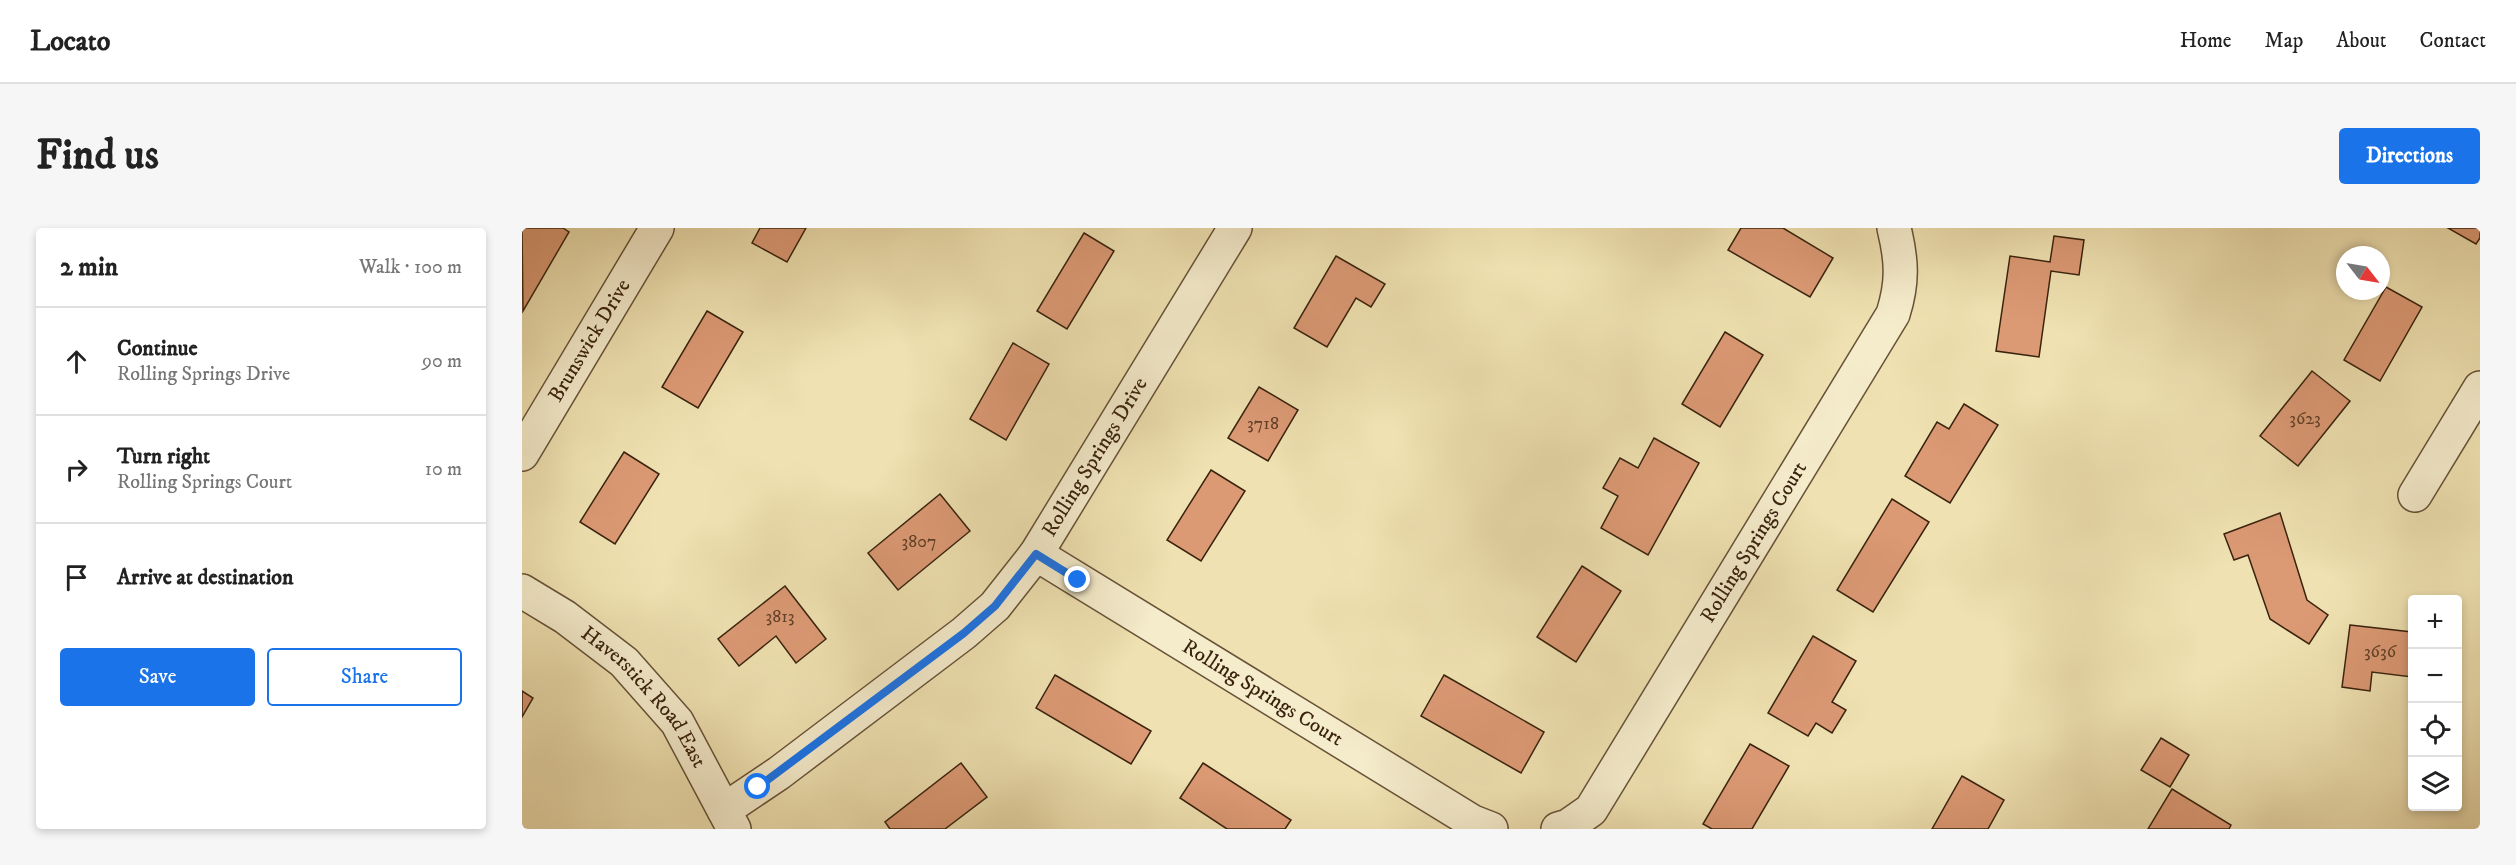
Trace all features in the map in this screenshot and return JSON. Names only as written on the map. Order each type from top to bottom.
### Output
[{"type":"street","name":"Brunswick Drive","points":[[522,454],[657,228]]},
{"type":"street","name":"Rolling Springs Drive","points":[[729,820],[778,773],[964,633],[995,606],[1036,554],[1235,228]]},
{"type":"street","name":"Rolling Springs Court","points":[[1558,829],[1568,826],[1591,810],[1893,314],[1900,290],[1901,266],[1894,228]]},
{"type":"street","points":[[2415,495],[2480,388]]},
{"type":"street","name":"Rolling Springs Court","points":[[1036,554],[1473,822],[1491,829]]},
{"type":"street","name":"Haverstick Road East","points":[[522,591],[565,617],[624,662],[677,722],[729,820]]},
{"type":"building","points":[[522,228],[563,228],[569,232],[523,311]]},
{"type":"building","points":[[760,228],[806,228],[787,262],[752,243]]},
{"type":"building","points":[[1741,228],[1783,228],[1833,258],[1810,297],[1728,250]]},
{"type":"building","points":[[2448,228],[2480,228],[2480,238],[2476,244]]},
{"type":"building","points":[[1084,233],[1114,251],[1067,329],[1037,311]]},
{"type":"building","points":[[2054,236],[2084,240],[2079,275],[2051,271],[2039,357],[1996,351],[2010,256],[2050,262]]},
{"type":"building","points":[[1336,256],[1385,284],[1371,307],[1356,298],[1327,347],[1294,328]]},
{"type":"building","points":[[2390,289],[2422,307],[2380,381],[2344,360],[2379,300],[2390,300]]},
{"type":"building","points":[[707,311],[743,332],[698,408],[662,387]]},
{"type":"building","points":[[1725,332],[1763,355],[1720,427],[1682,404]]},
{"type":"building","points":[[1013,343],[1049,364],[1006,440],[970,419]]},
{"type":"building","points":[[2312,371],[2350,401],[2298,466],[2260,436]]},
{"type":"building","points":[[1259,387],[1298,410],[1268,461],[1228,438]]},
{"type":"building","points":[[1964,404],[1998,425],[1950,503],[1905,476],[1937,422],[1949,429]]},
{"type":"building","points":[[1654,438],[1699,463],[1648,555],[1601,528],[1618,496],[1603,488],[1620,458],[1638,468]]},
{"type":"building","points":[[624,452],[659,474],[615,544],[580,522]]},
{"type":"building","points":[[1211,470],[1245,491],[1201,561],[1167,540]]},
{"type":"building","points":[[940,494],[970,531],[898,590],[868,553]]},
{"type":"building","points":[[1892,499],[1929,522],[1873,612],[1837,590]]},
{"type":"building","points":[[2280,513],[2307,600],[2328,615],[2309,644],[2270,619],[2248,555],[2234,560],[2224,534]]},
{"type":"building","points":[[1582,566],[1621,591],[1576,662],[1537,637]]},
{"type":"building","points":[[785,586],[826,639],[796,663],[776,636],[739,666],[718,639]]},
{"type":"building","points":[[2350,625],[2408,632],[2408,676],[2372,672],[2370,691],[2342,687]]},
{"type":"building","points":[[1813,636],[1856,661],[1832,702],[1846,710],[1832,733],[1816,723],[1808,736],[1768,713]]},
{"type":"building","points":[[1055,675],[1151,731],[1131,764],[1036,708]]},
{"type":"building","points":[[1444,675],[1544,732],[1521,773],[1421,716]]},
{"type":"building","points":[[522,691],[533,698],[522,717]]},
{"type":"building","points":[[2161,738],[2189,755],[2170,787],[2141,770]]},
{"type":"building","points":[[1750,744],[1789,766],[1752,829],[1712,829],[1703,824]]},
{"type":"building","points":[[961,763],[987,797],[945,829],[890,829],[885,822]]},
{"type":"building","points":[[1203,763],[1291,820],[1285,829],[1227,829],[1180,798]]},
{"type":"building","points":[[1962,776],[2004,800],[1988,829],[1932,829]]},
{"type":"building","points":[[2172,789],[2231,825],[2229,829],[2148,829]]},
{"type":"route","points":[[758,787],[964,633],[995,606],[1036,554],[1078,580]]}]
